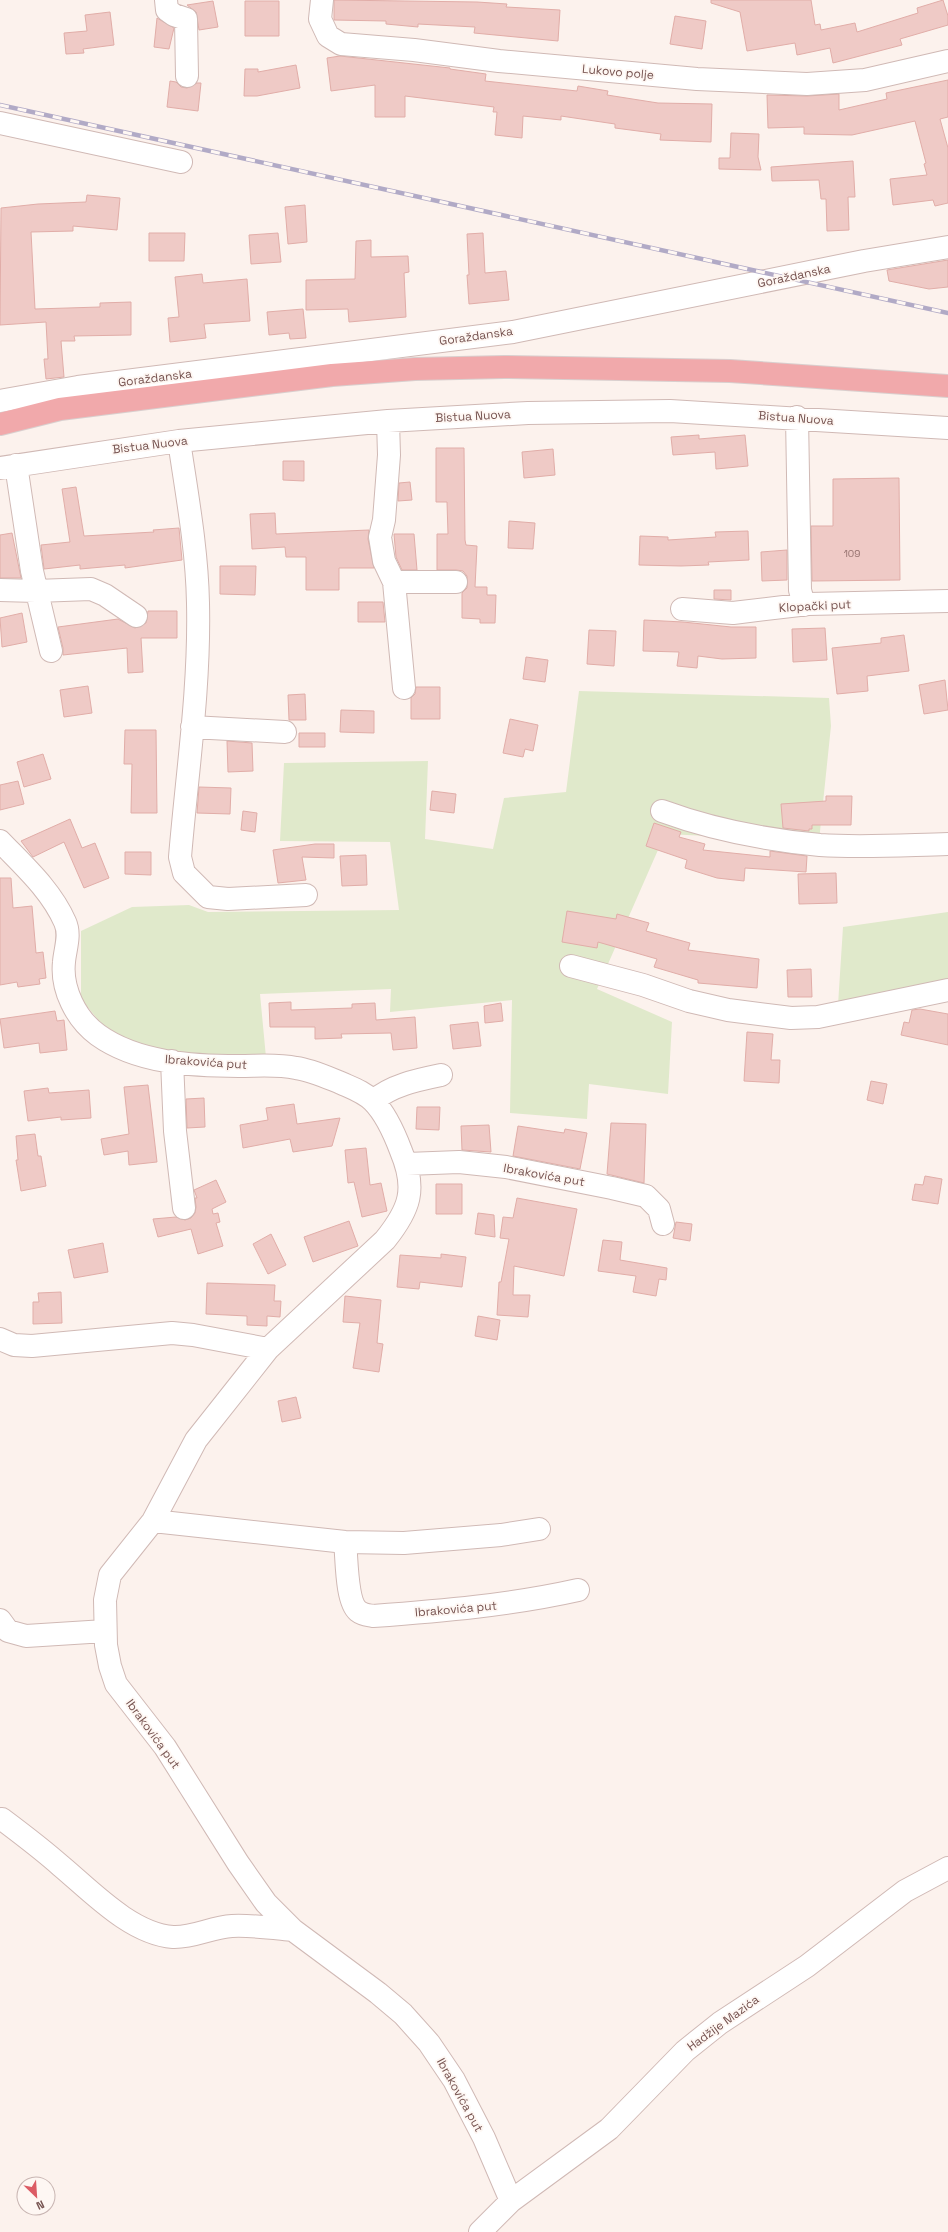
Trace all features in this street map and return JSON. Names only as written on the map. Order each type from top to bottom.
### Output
[{"type":"highway","points":[[0,424],[60,409],[141,398],[332,374],[415,369],[504,367],[730,371],[948,386]]},
{"type":"street","points":[[166,0],[167,10],[174,15],[186,19],[187,76]]},
{"type":"street","name":"Lukovo polje","points":[[322,0],[320,19],[328,36],[341,44],[414,50],[499,61],[697,79],[807,84],[865,80],[948,61]]},
{"type":"street","points":[[0,123],[181,162]]},
{"type":"street","name":"Goraždanska","points":[[0,401],[78,387],[513,332],[864,261],[948,247]]},
{"type":"street","name":"Bistua Nuova","points":[[8,466],[179,441],[388,421],[528,413],[670,411],[948,428]]},
{"type":"street","points":[[797,418],[800,590],[804,604]]},
{"type":"street","points":[[388,421],[389,455],[384,520],[380,537],[384,561],[394,582],[404,688]]},
{"type":"street","points":[[179,441],[192,535],[198,603],[192,727],[180,856],[184,873],[208,897],[228,899],[306,895]]},
{"type":"street","points":[[8,466],[51,651]]},
{"type":"street","points":[[394,582],[456,582]]},
{"type":"street","points":[[0,590],[36,591],[91,589],[105,595],[136,616]]},
{"type":"street","name":"Klopački put","points":[[682,609],[733,613],[804,604],[948,602]]},
{"type":"street","points":[[192,727],[285,732]]},
{"type":"street","points":[[662,811],[684,819],[746,834],[819,845],[871,847],[948,844]]},
{"type":"street","name":"Ibrakovića put","points":[[0,841],[46,890],[66,923],[68,932],[63,964],[64,980],[68,996],[79,1014],[98,1035],[114,1044],[157,1059],[296,1068],[322,1075],[351,1087],[373,1101],[398,1142],[407,1164],[410,1181],[410,1196],[401,1220],[385,1240],[268,1349],[196,1440],[153,1521],[110,1575],[105,1600],[105,1631],[110,1666],[116,1684],[165,1747],[238,1863],[266,1903],[293,1930],[378,1993],[403,2014],[429,2043],[454,2080],[484,2138],[511,2201]]},
{"type":"street","points":[[571,966],[643,984],[690,1001],[728,1010],[790,1018],[818,1017],[948,990]]},
{"type":"street","points":[[172,1061],[175,1131],[184,1208]]},
{"type":"street","points":[[373,1101],[411,1081],[440,1075]]},
{"type":"street","name":"Ibrakovića put","points":[[407,1164],[459,1162],[498,1166],[612,1188],[646,1196],[659,1209],[663,1224]]},
{"type":"street","points":[[0,1339],[14,1345],[32,1346],[172,1334],[193,1335],[268,1349]]},
{"type":"street","points":[[153,1521],[345,1542],[404,1543],[501,1535],[539,1529]]},
{"type":"street","name":"Ibrakovića put","points":[[345,1542],[350,1596],[353,1605],[365,1615],[373,1616],[470,1608],[529,1601],[578,1590]]},
{"type":"street","points":[[0,1620],[8,1631],[26,1636],[105,1631]]},
{"type":"street","points":[[2,1818],[111,1909],[133,1923],[160,1934],[173,1937],[232,1926],[293,1930]]},
{"type":"street","name":"Hadžije Mazića","points":[[480,2232],[511,2201],[609,2129],[685,2051],[720,2023],[807,1966],[905,1890],[948,1868]]},
{"type":"green space","points":[[579,691],[829,698],[831,726],[819,841],[665,834],[597,989],[672,1022],[668,1094],[589,1084],[587,1119],[510,1113],[512,1000],[390,1012],[391,989],[260,994],[267,1068],[217,1063],[113,1038],[81,999],[81,931],[132,907],[189,905],[208,912],[399,910],[390,842],[280,841],[284,763],[428,761],[425,839],[493,849],[504,798],[566,792]]},
{"type":"green space","points":[[948,912],[948,987],[838,1005],[843,927]]},
{"type":"building","points":[[334,0],[477,2],[507,4],[506,7],[560,10],[558,41],[474,33],[475,27],[418,24],[418,27],[386,24],[386,21],[334,20]]},
{"type":"building","points":[[711,0],[811,0],[815,25],[820,24],[821,30],[855,23],[857,32],[918,13],[917,8],[943,0],[948,16],[948,25],[900,39],[902,45],[833,63],[830,48],[797,55],[795,43],[747,51],[740,12],[711,3]]},
{"type":"building","points":[[213,1],[218,27],[199,30],[196,12],[187,5]]},
{"type":"building","points":[[245,1],[279,1],[279,36],[245,36]]},
{"type":"building","points":[[110,12],[114,45],[83,49],[84,53],[66,54],[64,33],[87,31],[85,15]]},
{"type":"building","points":[[675,16],[706,21],[702,49],[670,44]]},
{"type":"building","points":[[157,18],[174,28],[169,49],[154,47]]},
{"type":"building","points":[[340,56],[450,68],[486,74],[485,81],[577,91],[578,86],[608,91],[607,95],[658,103],[712,104],[711,142],[660,140],[661,134],[615,128],[615,124],[561,116],[561,120],[523,116],[522,138],[495,135],[497,112],[493,112],[494,107],[405,96],[405,117],[375,117],[375,85],[331,91],[327,58]]},
{"type":"building","points":[[296,65],[300,88],[257,96],[244,96],[245,69],[258,69],[258,72]]},
{"type":"building","points":[[948,80],[948,117],[940,119],[948,148],[948,203],[935,206],[933,200],[893,205],[890,179],[927,175],[924,164],[926,163],[915,121],[852,135],[804,134],[804,127],[768,128],[767,95],[807,96],[839,94],[839,110],[887,99],[886,93]]},
{"type":"building","points":[[170,81],[176,82],[181,87],[187,88],[197,83],[201,83],[198,111],[167,107]]},
{"type":"building","points":[[731,133],[759,134],[758,157],[761,170],[719,169],[719,158],[730,158]]},
{"type":"building","points":[[853,161],[855,197],[848,197],[849,230],[827,231],[826,199],[821,199],[819,180],[772,181],[771,167]]},
{"type":"building","points":[[87,195],[120,198],[117,230],[73,226],[73,231],[31,232],[35,309],[100,307],[100,303],[131,302],[131,335],[74,336],[75,341],[61,341],[64,377],[46,379],[44,359],[48,359],[46,322],[0,325],[1,208],[38,204],[86,202]]},
{"type":"building","points":[[305,205],[307,242],[288,244],[285,207]]},
{"type":"building","points":[[149,233],[185,233],[184,261],[149,261]]},
{"type":"building","points":[[278,233],[281,262],[251,264],[249,235]]},
{"type":"building","points":[[483,233],[485,273],[506,271],[509,300],[469,304],[467,234]]},
{"type":"building","points":[[371,240],[371,257],[408,256],[409,272],[404,273],[406,317],[349,322],[348,309],[306,310],[306,280],[355,279],[356,241]]},
{"type":"building","points":[[948,260],[948,287],[929,289],[889,281],[887,270]]},
{"type":"building","points":[[202,274],[203,283],[247,279],[250,321],[204,324],[206,338],[170,342],[168,318],[179,317],[175,277]]},
{"type":"building","points":[[303,309],[306,338],[290,339],[289,333],[269,335],[267,312]]},
{"type":"building","points":[[699,435],[699,439],[745,435],[748,466],[716,469],[715,452],[673,455],[671,437]]},
{"type":"building","points":[[436,448],[464,448],[465,540],[466,545],[477,546],[475,587],[487,587],[487,595],[496,595],[495,623],[480,623],[480,619],[462,618],[462,593],[467,588],[467,576],[463,571],[437,570],[437,534],[448,534],[447,502],[436,502]]},
{"type":"building","points":[[553,449],[555,475],[524,478],[522,452]]},
{"type":"building","points":[[283,461],[304,461],[304,481],[283,480]]},
{"type":"building","points":[[899,478],[900,580],[812,581],[811,526],[833,526],[833,479]]},
{"type":"building","points":[[410,482],[412,500],[398,501],[399,483]]},
{"type":"building","points":[[76,487],[84,536],[154,532],[153,530],[179,528],[182,560],[125,568],[125,565],[80,569],[80,565],[44,569],[41,545],[70,542],[62,489]]},
{"type":"building","points":[[275,513],[276,534],[369,530],[368,539],[374,568],[339,568],[339,590],[306,590],[306,557],[286,557],[285,547],[252,549],[250,514]]},
{"type":"building","points":[[509,521],[535,523],[533,549],[508,548]]},
{"type":"building","points":[[748,531],[749,560],[708,562],[709,565],[639,565],[640,536],[668,537],[668,540],[716,537],[715,532]]},
{"type":"building","points":[[12,533],[21,578],[0,578],[0,535]]},
{"type":"building","points":[[394,534],[414,534],[417,570],[402,570],[396,557]]},
{"type":"building","points":[[787,550],[787,580],[762,581],[761,552]]},
{"type":"building","points":[[220,566],[256,566],[255,595],[220,594]]},
{"type":"building","points":[[714,590],[731,590],[731,600],[714,599]]},
{"type":"building","points":[[358,602],[383,602],[385,622],[358,622]]},
{"type":"building","points":[[148,611],[177,611],[177,638],[141,638],[143,672],[128,673],[127,648],[63,655],[63,648],[58,627],[118,619],[135,628],[146,623]]},
{"type":"building","points":[[22,613],[27,642],[2,647],[0,618]]},
{"type":"building","points":[[644,620],[731,627],[756,627],[756,658],[722,659],[698,656],[697,668],[677,666],[679,652],[643,651]]},
{"type":"building","points":[[825,628],[827,660],[793,662],[792,629]]},
{"type":"building","points":[[589,630],[616,631],[614,666],[587,664]]},
{"type":"building","points":[[904,635],[909,671],[867,676],[868,691],[837,694],[832,648],[881,643],[881,638]]},
{"type":"building","points":[[526,657],[548,660],[545,682],[523,679]]},
{"type":"building","points":[[945,680],[948,710],[924,714],[919,685]]},
{"type":"building","points":[[88,686],[92,713],[64,717],[60,690]]},
{"type":"building","points":[[416,687],[440,687],[440,719],[411,719],[411,698],[415,694]]},
{"type":"building","points":[[305,694],[306,720],[289,720],[288,695]]},
{"type":"building","points":[[341,710],[374,711],[374,733],[340,732]]},
{"type":"building","points":[[510,719],[538,725],[533,751],[525,749],[523,757],[503,753]]},
{"type":"building","points":[[125,730],[156,730],[157,813],[131,813],[132,764],[124,764]]},
{"type":"building","points":[[299,733],[325,733],[325,747],[299,747]]},
{"type":"building","points":[[227,741],[252,743],[253,771],[228,772]]},
{"type":"building","points":[[43,754],[51,779],[24,787],[17,762]]},
{"type":"building","points":[[18,781],[24,804],[0,810],[0,785]]},
{"type":"building","points":[[199,787],[231,788],[230,814],[197,813]]},
{"type":"building","points":[[432,791],[456,794],[454,813],[430,810]]},
{"type":"building","points":[[826,796],[852,796],[851,825],[812,825],[812,829],[809,829],[809,831],[783,828],[781,804],[826,801]]},
{"type":"building","points":[[243,811],[257,813],[255,832],[241,830]]},
{"type":"building","points":[[70,819],[82,848],[95,843],[109,878],[84,888],[64,842],[33,857],[21,841]]},
{"type":"building","points":[[654,823],[681,832],[679,837],[705,844],[703,850],[770,857],[770,851],[807,856],[806,872],[745,868],[744,881],[717,878],[685,868],[687,860],[646,846]]},
{"type":"building","points":[[315,844],[334,844],[334,858],[302,857],[306,880],[278,883],[273,850]]},
{"type":"building","points":[[125,852],[151,852],[151,875],[125,874]]},
{"type":"building","points":[[366,855],[367,885],[342,886],[340,856]]},
{"type":"building","points":[[836,873],[837,903],[799,904],[798,874]]},
{"type":"building","points":[[0,878],[11,878],[13,908],[32,906],[36,953],[43,952],[46,978],[39,979],[40,984],[18,987],[17,982],[0,985]]},
{"type":"building","points":[[567,911],[616,919],[617,914],[649,923],[646,931],[690,943],[688,950],[759,959],[757,988],[698,983],[698,980],[654,967],[657,959],[598,942],[597,948],[562,942]]},
{"type":"building","points":[[811,969],[812,997],[788,997],[787,970]]},
{"type":"building","points":[[291,1002],[291,1010],[352,1008],[352,1004],[375,1003],[376,1020],[415,1017],[417,1048],[393,1050],[391,1033],[341,1034],[342,1038],[315,1039],[315,1027],[270,1027],[269,1003]]},
{"type":"building","points":[[501,1003],[503,1021],[485,1023],[484,1006]]},
{"type":"building","points":[[920,1009],[948,1014],[948,1045],[901,1035],[904,1022],[909,1023],[912,1010]]},
{"type":"building","points":[[55,1011],[57,1021],[64,1020],[67,1050],[40,1053],[39,1043],[4,1048],[0,1019]]},
{"type":"building","points":[[478,1022],[481,1046],[453,1049],[450,1025]]},
{"type":"building","points":[[747,1032],[773,1034],[771,1060],[780,1060],[779,1083],[744,1081]]},
{"type":"building","points":[[871,1081],[887,1084],[883,1104],[867,1100]]},
{"type":"building","points":[[148,1085],[157,1162],[129,1165],[128,1151],[104,1155],[101,1139],[129,1134],[124,1087]]},
{"type":"building","points":[[48,1088],[49,1093],[89,1090],[91,1118],[61,1120],[61,1117],[28,1121],[24,1091]]},
{"type":"building","points":[[204,1098],[205,1127],[187,1128],[186,1099]]},
{"type":"building","points":[[294,1104],[297,1124],[340,1118],[332,1146],[293,1152],[290,1139],[243,1148],[240,1125],[268,1120],[266,1108]]},
{"type":"building","points":[[417,1107],[440,1107],[439,1130],[416,1129]]},
{"type":"building","points":[[611,1123],[646,1124],[644,1183],[607,1174]]},
{"type":"building","points":[[489,1125],[491,1152],[462,1150],[461,1126]]},
{"type":"building","points":[[518,1126],[564,1133],[565,1129],[587,1133],[580,1169],[513,1156]]},
{"type":"building","points":[[35,1134],[38,1156],[41,1156],[46,1186],[21,1191],[16,1160],[18,1160],[16,1136]]},
{"type":"building","points":[[366,1148],[370,1185],[381,1183],[387,1211],[362,1217],[354,1182],[348,1183],[345,1150]]},
{"type":"building","points":[[925,1176],[942,1179],[938,1204],[912,1200],[915,1184],[923,1185]]},
{"type":"building","points":[[216,1180],[226,1202],[212,1209],[213,1214],[218,1213],[220,1222],[216,1223],[223,1246],[198,1254],[191,1229],[158,1237],[153,1219],[176,1217],[185,1220],[191,1218],[195,1213],[195,1198],[197,1198],[194,1190]]},
{"type":"building","points":[[436,1184],[462,1184],[462,1214],[436,1214]]},
{"type":"building","points":[[517,1198],[577,1209],[564,1276],[514,1266],[513,1295],[530,1295],[528,1317],[497,1315],[499,1282],[501,1282],[509,1239],[500,1238],[503,1217],[513,1218]]},
{"type":"building","points":[[478,1213],[494,1215],[495,1237],[475,1234]]},
{"type":"building","points":[[349,1221],[358,1246],[313,1262],[304,1237]]},
{"type":"building","points":[[676,1222],[692,1224],[690,1241],[673,1238]]},
{"type":"building","points":[[271,1234],[286,1265],[268,1274],[253,1244]]},
{"type":"building","points":[[603,1240],[622,1242],[620,1260],[667,1268],[666,1280],[659,1279],[656,1296],[633,1292],[636,1276],[598,1271]]},
{"type":"building","points":[[103,1243],[108,1272],[74,1278],[68,1250]]},
{"type":"building","points":[[441,1254],[466,1257],[462,1287],[420,1282],[419,1289],[397,1287],[400,1255],[441,1258]]},
{"type":"building","points":[[207,1283],[275,1285],[274,1301],[281,1301],[280,1317],[267,1316],[267,1326],[247,1325],[247,1316],[206,1314]]},
{"type":"building","points":[[61,1292],[62,1323],[33,1324],[33,1302],[39,1302],[38,1293]]},
{"type":"building","points":[[345,1296],[381,1300],[377,1343],[383,1344],[379,1372],[353,1368],[360,1323],[343,1322]]},
{"type":"building","points":[[478,1316],[500,1320],[497,1340],[475,1336]]},
{"type":"building","points":[[296,1397],[301,1418],[282,1422],[278,1401]]},
{"type":"railway","points":[[0,105],[948,313]]}]
